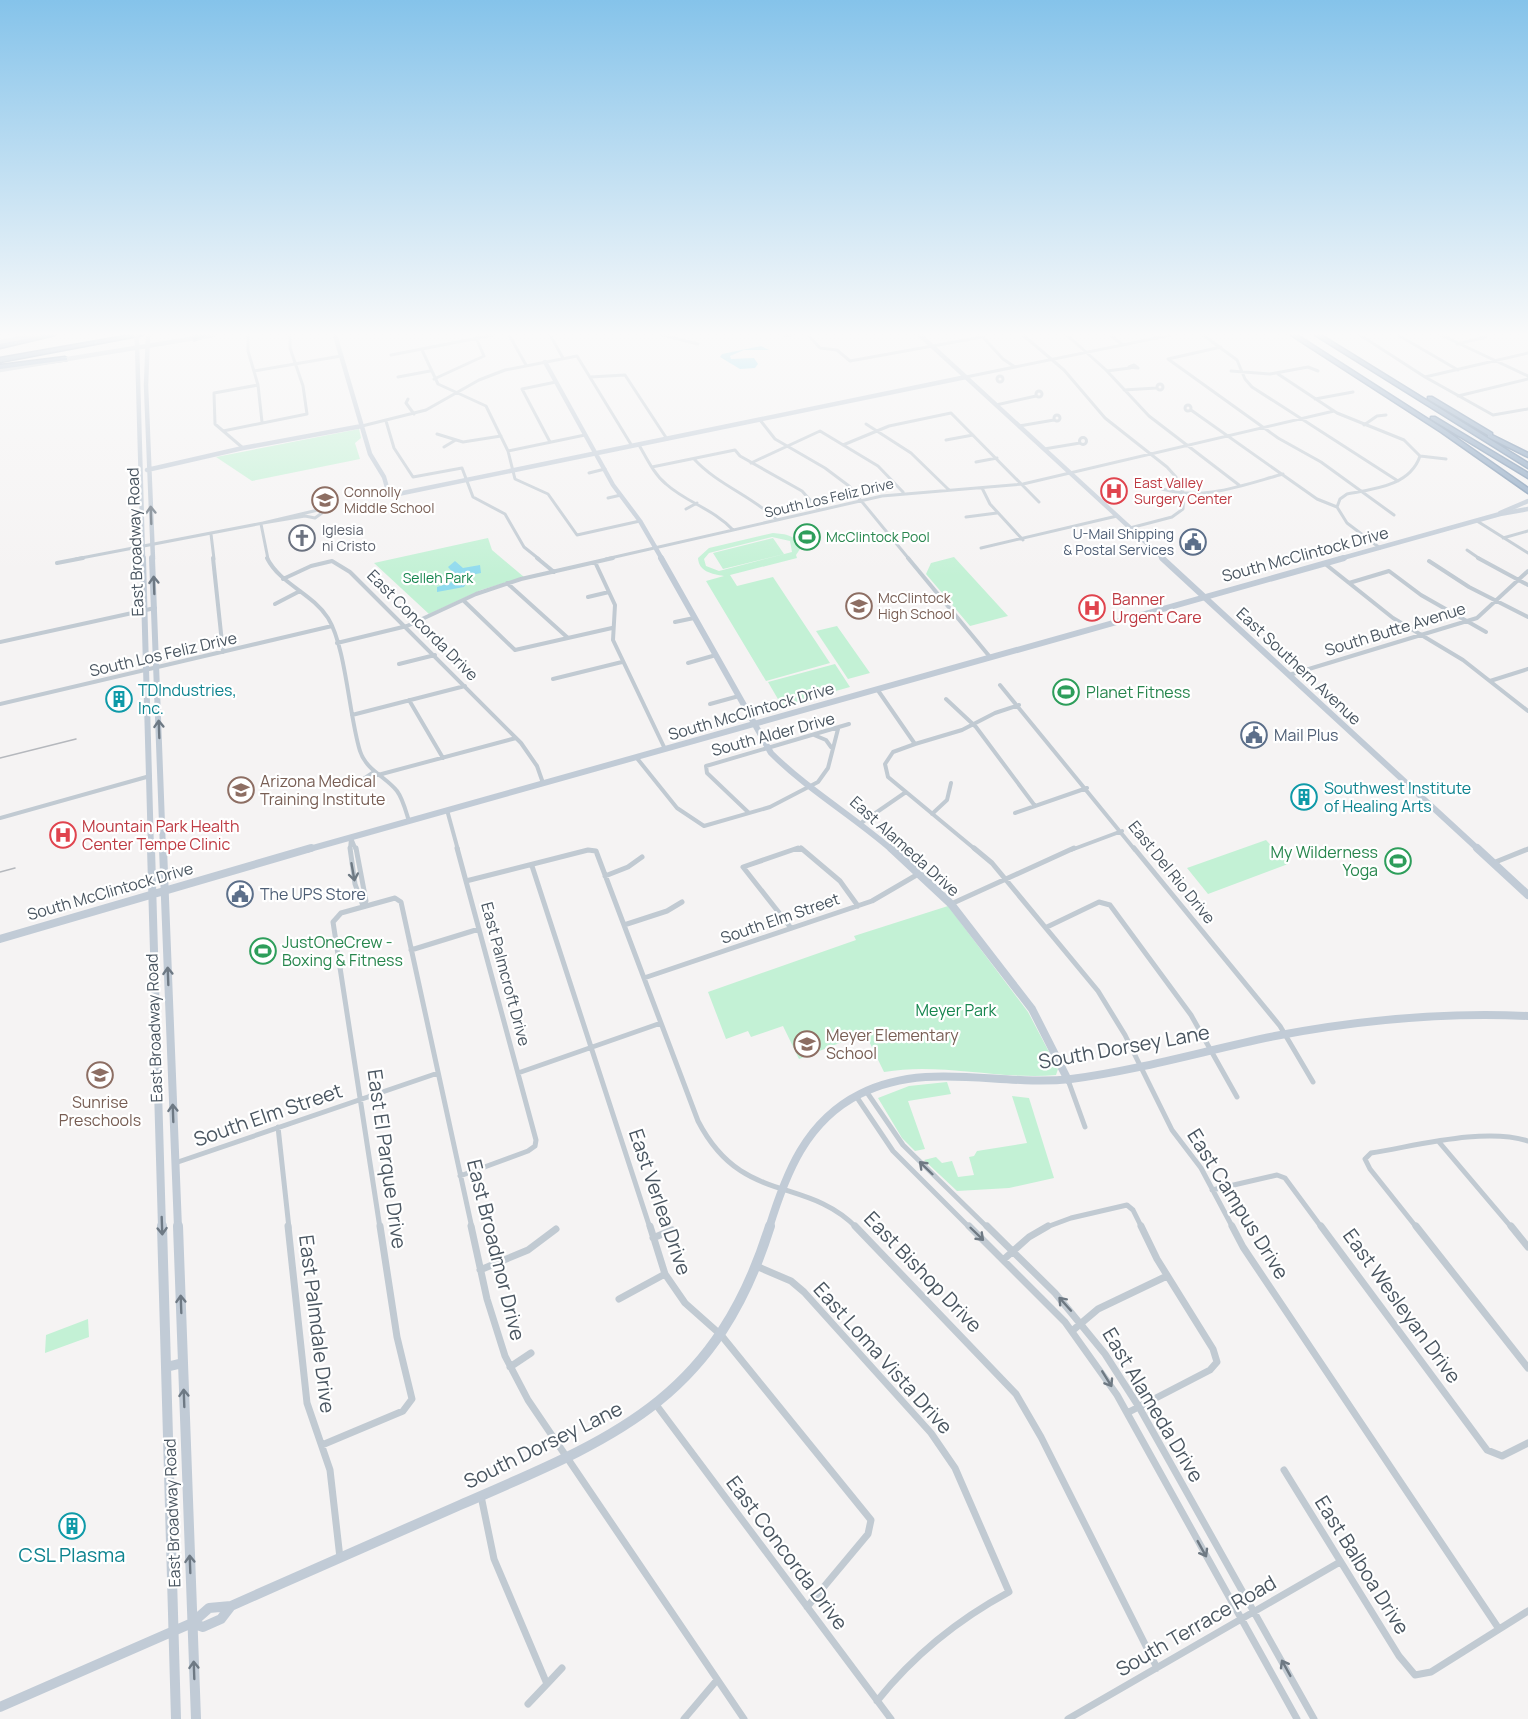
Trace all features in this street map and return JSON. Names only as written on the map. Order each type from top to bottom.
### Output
[{"type":"highway","points":[[1418,415],[1528,491]]},
{"type":"highway","points":[[1426,415],[1528,476]]},
{"type":"highway","points":[[1429,415],[1472,442]]},
{"type":"highway","points":[[1448,415],[1528,464]]},
{"type":"highway","points":[[1455,415],[1528,455]]},
{"type":"highway","points":[[1459,415],[1490,434]]},
{"type":"highway","points":[[1513,450],[1528,464]]},
{"type":"main road","name":"East Broadway Road","points":[[139,415],[176,1719]]},
{"type":"main road","name":"East Broadway Road","points":[[147,415],[196,1719]]},
{"type":"main road","points":[[359,415],[374,463],[392,494],[783,415]]},
{"type":"main road","name":"East Alameda Drive","points":[[574,415],[621,495],[640,521],[767,746],[782,763],[861,823],[920,873],[951,904],[1032,1009],[1068,1080]]},
{"type":"main road","name":"East Southern Avenue","points":[[1007,415],[1528,895]]},
{"type":"main road","points":[[141,472],[243,448],[362,426]]},
{"type":"main road","name":"South McClintock Drive","points":[[1500,514],[1507,508],[1528,501]]},
{"type":"main road","name":"South McClintock Drive","points":[[0,939],[9,934],[166,889],[1205,596],[1477,520],[1528,509]]},
{"type":"main road","points":[[150,776],[161,770]]},
{"type":"main road","points":[[150,796],[157,806],[162,807]]},
{"type":"main road","name":"South McClintock Drive","points":[[0,934],[9,934]]},
{"type":"main road","name":"South Dorsey Lane","points":[[0,1707],[192,1623],[203,1627],[221,1619],[231,1606],[568,1458],[614,1435],[657,1406],[700,1364],[721,1335],[739,1304],[756,1266],[789,1167],[807,1138],[828,1116],[866,1091],[898,1080],[935,1075],[1016,1082],[1068,1080],[1287,1035],[1388,1019],[1484,1014],[1528,1016]]},
{"type":"main road","points":[[156,1021],[170,1016]]},
{"type":"main road","points":[[160,1168],[175,1163]]},
{"type":"main road","points":[[166,1367],[183,1362]]},
{"type":"street","points":[[215,415],[215,424],[232,436],[243,448]]},
{"type":"street","points":[[261,415],[262,422]]},
{"type":"street","points":[[223,431],[300,415]]},
{"type":"street","points":[[362,426],[409,415]]},
{"type":"street","points":[[491,415],[508,451],[518,482],[548,494],[577,535],[640,521]]},
{"type":"street","points":[[536,415],[550,442]]},
{"type":"street","points":[[613,415],[632,446]]},
{"type":"street","points":[[651,415],[667,439]]},
{"type":"street","points":[[843,445],[875,430],[941,415]]},
{"type":"street","points":[[953,415],[1039,502]]},
{"type":"street","points":[[1103,415],[1152,454],[1176,477],[1184,495],[1183,509],[1178,514],[1130,528]]},
{"type":"street","points":[[1148,415],[1190,445],[1239,485]]},
{"type":"street","points":[[1198,415],[1317,499],[1337,507],[1347,523],[1380,548]]},
{"type":"street","points":[[1245,415],[1322,462],[1394,515]]},
{"type":"street","points":[[1293,415],[1358,453],[1398,480]]},
{"type":"street","name":"South Los Feliz Drive","points":[[337,643],[407,626],[507,583],[655,548],[903,492],[1023,484],[1316,415]]},
{"type":"street","points":[[1343,415],[1401,438],[1416,449],[1420,456]]},
{"type":"street","points":[[1364,425],[1377,416],[1384,415]]},
{"type":"street","points":[[1019,426],[1053,418]]},
{"type":"street","points":[[760,420],[786,447],[834,474],[861,501],[990,657]]},
{"type":"street","points":[[386,421],[394,448],[414,477],[462,468],[473,497],[478,502],[505,513],[524,547],[554,572]]},
{"type":"street","points":[[866,424],[911,453],[949,490]]},
{"type":"street","points":[[751,463],[820,431],[878,466],[903,492]]},
{"type":"street","points":[[437,434],[454,441],[474,442],[501,436]]},
{"type":"street","points":[[508,451],[585,435]]},
{"type":"street","points":[[946,440],[973,435]]},
{"type":"street","points":[[444,447],[454,441]]},
{"type":"street","points":[[1044,449],[1079,442]]},
{"type":"street","points":[[639,445],[652,467],[673,490],[726,520],[733,530]]},
{"type":"street","points":[[652,467],[735,450],[751,463],[802,491],[819,510]]},
{"type":"street","points":[[1337,507],[1343,496],[1398,480],[1413,469],[1420,456]]},
{"type":"street","points":[[1420,456],[1446,459]]},
{"type":"street","points":[[976,462],[997,458]]},
{"type":"street","points":[[694,459],[712,476],[764,506],[777,520]]},
{"type":"street","points":[[589,473],[605,469]]},
{"type":"street","points":[[1162,489],[1184,495],[1200,495],[1282,474]]},
{"type":"street","points":[[982,488],[998,513],[1023,540]]},
{"type":"street","points":[[608,498],[621,495]]},
{"type":"street","points":[[686,509],[697,503]]},
{"type":"street","points":[[57,563],[211,534],[318,510],[322,513],[317,518],[305,516],[262,523]]},
{"type":"street","points":[[966,517],[998,513]]},
{"type":"street","points":[[981,548],[1023,540],[1117,516]]},
{"type":"street","points":[[1477,520],[1528,553]]},
{"type":"street","points":[[262,523],[268,561],[283,579],[325,613],[332,626],[361,754],[376,773],[398,792],[410,821]]},
{"type":"street","points":[[1503,538],[1528,531]]},
{"type":"street","points":[[211,534],[223,652]]},
{"type":"street","points":[[1467,550],[1528,585]]},
{"type":"street","name":"East Concorda Drive","points":[[283,579],[311,566],[332,561],[359,580],[516,738],[531,756],[543,783]]},
{"type":"street","points":[[1429,561],[1447,574],[1528,617]]},
{"type":"street","points":[[595,562],[617,613],[612,628],[613,639],[664,749]]},
{"type":"street","points":[[1324,563],[1394,618],[1463,660],[1528,711]]},
{"type":"street","points":[[1349,583],[1389,571],[1421,595],[1486,632]]},
{"type":"street","name":"South Butte Avenue","points":[[1289,675],[1467,621],[1485,613],[1528,571]]},
{"type":"street","points":[[507,583],[568,638]]},
{"type":"street","points":[[275,604],[300,591]]},
{"type":"street","points":[[588,597],[609,592]]},
{"type":"street","points":[[463,600],[515,651],[612,628]]},
{"type":"street","points":[[0,642],[155,608]]},
{"type":"street","points":[[675,622],[694,618]]},
{"type":"street","name":"South Los Feliz Drive","points":[[0,704],[332,626]]},
{"type":"street","points":[[399,664],[435,655]]},
{"type":"street","points":[[688,663],[716,656]]},
{"type":"street","points":[[552,678],[622,662]]},
{"type":"street","points":[[1490,681],[1528,669]]},
{"type":"street","name":"East Del Rio Drive","points":[[1000,685],[1019,705],[1287,1035],[1313,1082]]},
{"type":"street","points":[[352,715],[465,686]]},
{"type":"street","points":[[877,689],[915,744],[1019,705]]},
{"type":"street","points":[[710,704],[739,696]]},
{"type":"street","points":[[946,699],[973,724],[1035,806]]},
{"type":"street","points":[[409,700],[419,721],[437,741],[443,758]]},
{"type":"street","name":"South Alder Drive","points":[[749,813],[707,773],[705,767],[709,763],[808,735],[838,729],[849,724]]},
{"type":"street","points":[[636,757],[650,780],[700,826],[749,813],[796,796],[812,785],[827,772],[831,748],[838,729]]},
{"type":"street","points":[[808,735],[823,738],[831,748]]},
{"type":"street","points":[[362,780],[376,773],[516,738]]},
{"type":"street","name":"East Campus Drive","points":[[915,744],[893,752],[885,764],[888,777],[980,852],[1047,927],[1098,991],[1140,1066],[1172,1130],[1197,1162],[1243,1247],[1500,1629]]},
{"type":"street","points":[[0,818],[82,797],[150,776]]},
{"type":"street","points":[[932,814],[947,800],[951,783]]},
{"type":"street","points":[[1015,813],[1087,788]]},
{"type":"street","points":[[861,823],[906,792]]},
{"type":"street","name":"East Palmcroft Drive","points":[[447,810],[536,1137],[535,1146],[528,1151],[460,1176]]},
{"type":"street","points":[[951,904],[1073,849],[1122,831]]},
{"type":"street","points":[[351,838],[355,843],[366,901],[363,906]]},
{"type":"street","points":[[791,928],[743,867],[748,862],[800,848],[843,885],[858,906]]},
{"type":"street","name":"East Bishop Drive","points":[[532,866],[593,849],[702,1130],[712,1147],[739,1173],[780,1191],[824,1205],[850,1221],[984,1358],[1016,1394],[1041,1437],[1157,1668]]},
{"type":"street","points":[[1493,863],[1528,849]]},
{"type":"street","points":[[605,876],[628,867],[642,857]]},
{"type":"street","points":[[466,881],[532,866]]},
{"type":"street","name":"East Verlea Drive","points":[[532,866],[665,1274],[685,1303],[721,1335],[868,1512],[872,1524],[868,1534],[807,1607]]},
{"type":"street","name":"South Elm Street","points":[[644,978],[858,906],[890,893],[920,873]]},
{"type":"street","name":"East Broadmor Drive","points":[[335,917],[390,898],[399,899],[480,1270],[493,1323],[510,1367],[531,1406],[744,1719]]},
{"type":"street","points":[[624,925],[667,911],[681,902]]},
{"type":"street","points":[[1047,927],[1097,903],[1107,904],[1176,993],[1212,1050],[1237,1097]]},
{"type":"street","name":"East El Parque Drive","points":[[322,1445],[403,1411],[410,1404],[412,1394],[398,1337],[333,924],[335,917]]},
{"type":"street","points":[[411,950],[479,929]]},
{"type":"street","points":[[518,1073],[661,1023]]},
{"type":"street","name":"South Elm Street","points":[[175,1163],[438,1072]]},
{"type":"street","name":"East Alameda Drive","points":[[1068,1080],[1085,1126]]},
{"type":"street","name":"East Alameda Drive","points":[[866,1091],[903,1146],[1081,1322],[1112,1363],[1314,1719]]},
{"type":"street","name":"East Alameda Drive","points":[[856,1096],[893,1151],[1072,1331],[1103,1373],[1297,1719]]},
{"type":"street","name":"East Palmdale Drive","points":[[278,1128],[307,1403],[330,1470],[340,1558]]},
{"type":"street","points":[[1526,1140],[1439,1142],[1371,1153],[1365,1159],[1528,1368]]},
{"type":"street","points":[[1439,1142],[1528,1247]]},
{"type":"street","name":"East Wesleyan Drive","points":[[1212,1190],[1283,1176],[1483,1445],[1494,1456],[1506,1455],[1528,1443]]},
{"type":"street","points":[[1003,1260],[1034,1232],[1051,1223],[1121,1206],[1130,1207],[1167,1276],[1212,1349],[1217,1362],[1210,1370],[1127,1413]]},
{"type":"street","points":[[480,1270],[522,1253],[556,1229]]},
{"type":"street","points":[[653,1238],[672,1230]]},
{"type":"street","name":"East Loma Vista Drive","points":[[756,1266],[791,1281],[804,1292],[931,1433],[955,1468],[1009,1592],[974,1609],[941,1634],[903,1670],[877,1701]]},
{"type":"street","points":[[619,1299],[665,1274]]},
{"type":"street","points":[[1072,1331],[1104,1306],[1167,1276]]},
{"type":"street","points":[[510,1367],[531,1353]]},
{"type":"street","name":"East Concorda Drive","points":[[657,1406],[891,1719]]},
{"type":"street","name":"East Balboa Drive","points":[[1284,1470],[1403,1664],[1415,1675],[1426,1674],[1500,1629]]},
{"type":"street","points":[[481,1496],[494,1559],[547,1684]]},
{"type":"street","name":"South Terrace Road","points":[[1068,1719],[1340,1562]]},
{"type":"street","points":[[1500,1629],[1528,1611]]},
{"type":"street","points":[[528,1704],[562,1668]]},
{"type":"street","points":[[684,1719],[717,1680]]},
{"type":"green space","points":[[359,429],[361,438],[355,443],[360,459],[252,481],[216,457]]},
{"type":"green space","points":[[773,533],[794,538],[800,549],[796,555],[797,558],[730,575],[737,586],[773,577],[830,663],[766,681],[706,581],[724,576],[711,573],[699,563],[698,558],[709,548]],"holes":[[[772,537],[790,541],[792,552],[719,571],[706,566],[704,559],[709,553]]]},
{"type":"green space","name":"Selleh Park","points":[[488,538],[492,550],[524,577],[481,590],[429,614],[374,563]]},
{"type":"green space","points":[[773,538],[784,554],[723,569],[713,553]]},
{"type":"green space","points":[[954,557],[1008,616],[970,626],[926,574],[931,563]]},
{"type":"green space","points":[[837,626],[870,673],[848,679],[816,631]]},
{"type":"green space","points":[[835,664],[850,687],[782,706],[768,682]]},
{"type":"green space","points":[[1266,840],[1288,864],[1208,894],[1187,868]]},
{"type":"green space","name":"Meyer Park","points":[[948,906],[1028,1012],[1058,1069],[1056,1075],[1034,1076],[926,1069],[884,1072],[865,1033],[799,1059],[783,1026],[751,1037],[748,1031],[726,1039],[708,992],[856,940],[854,936]]},
{"type":"green space","points":[[947,1082],[951,1094],[908,1101],[925,1149],[915,1151],[902,1138],[878,1098],[909,1086]]},
{"type":"green space","points":[[1012,1096],[1029,1098],[1054,1178],[1009,1188],[957,1191],[924,1160],[936,1157],[942,1163],[952,1161],[958,1177],[974,1175],[969,1157],[974,1156],[977,1151],[1027,1143]]},
{"type":"green space","points":[[88,1319],[89,1337],[45,1353],[46,1335]]},
{"type":"water","points":[[455,561],[463,568],[480,565],[481,573],[471,575],[464,587],[437,592],[437,587],[455,581],[455,575],[448,567]]},
{"type":"tunnel","points":[[1498,440],[1513,450]]},
{"type":"railway","points":[[0,758],[76,739]]},
{"type":"railway","points":[[0,872],[15,868]]},
{"type":"place","name":"East Valley Surgery Center","points":[[1114,491]]},
{"type":"place","name":"Connolly Middle School","points":[[325,500]]},
{"type":"place","name":"McClintock Pool","points":[[807,537]]},
{"type":"place","name":"Iglesia ni Cristo","points":[[302,538]]},
{"type":"place","name":"U-Mail Shipping & Postal Services","points":[[1193,542]]},
{"type":"place","name":"McClintock High School","points":[[859,606]]},
{"type":"place","name":"Banner Urgent Care","points":[[1092,608]]},
{"type":"place","name":"Planet Fitness","points":[[1066,692]]},
{"type":"place","name":"TDIndustries, Inc.","points":[[119,699]]},
{"type":"place","name":"Mail Plus","points":[[1254,735]]},
{"type":"place","name":"Arizona Medical Training Institute","points":[[241,790]]},
{"type":"place","name":"Southwest Institute of Healing Arts","points":[[1304,797]]},
{"type":"place","name":"Mountain Park Health Center Tempe Clinic","points":[[63,835]]},
{"type":"place","name":"My Wilderness Yoga","points":[[1398,861]]},
{"type":"place","name":"The UPS Store","points":[[240,894]]},
{"type":"place","name":"JustOneCrew - Boxing & Fitness","points":[[263,951]]},
{"type":"place","name":"Meyer Elementary School","points":[[807,1044]]},
{"type":"place","name":"Sunrise Preschools","points":[[100,1075]]},
{"type":"place","name":"CSL Plasma","points":[[72,1526]]}]
